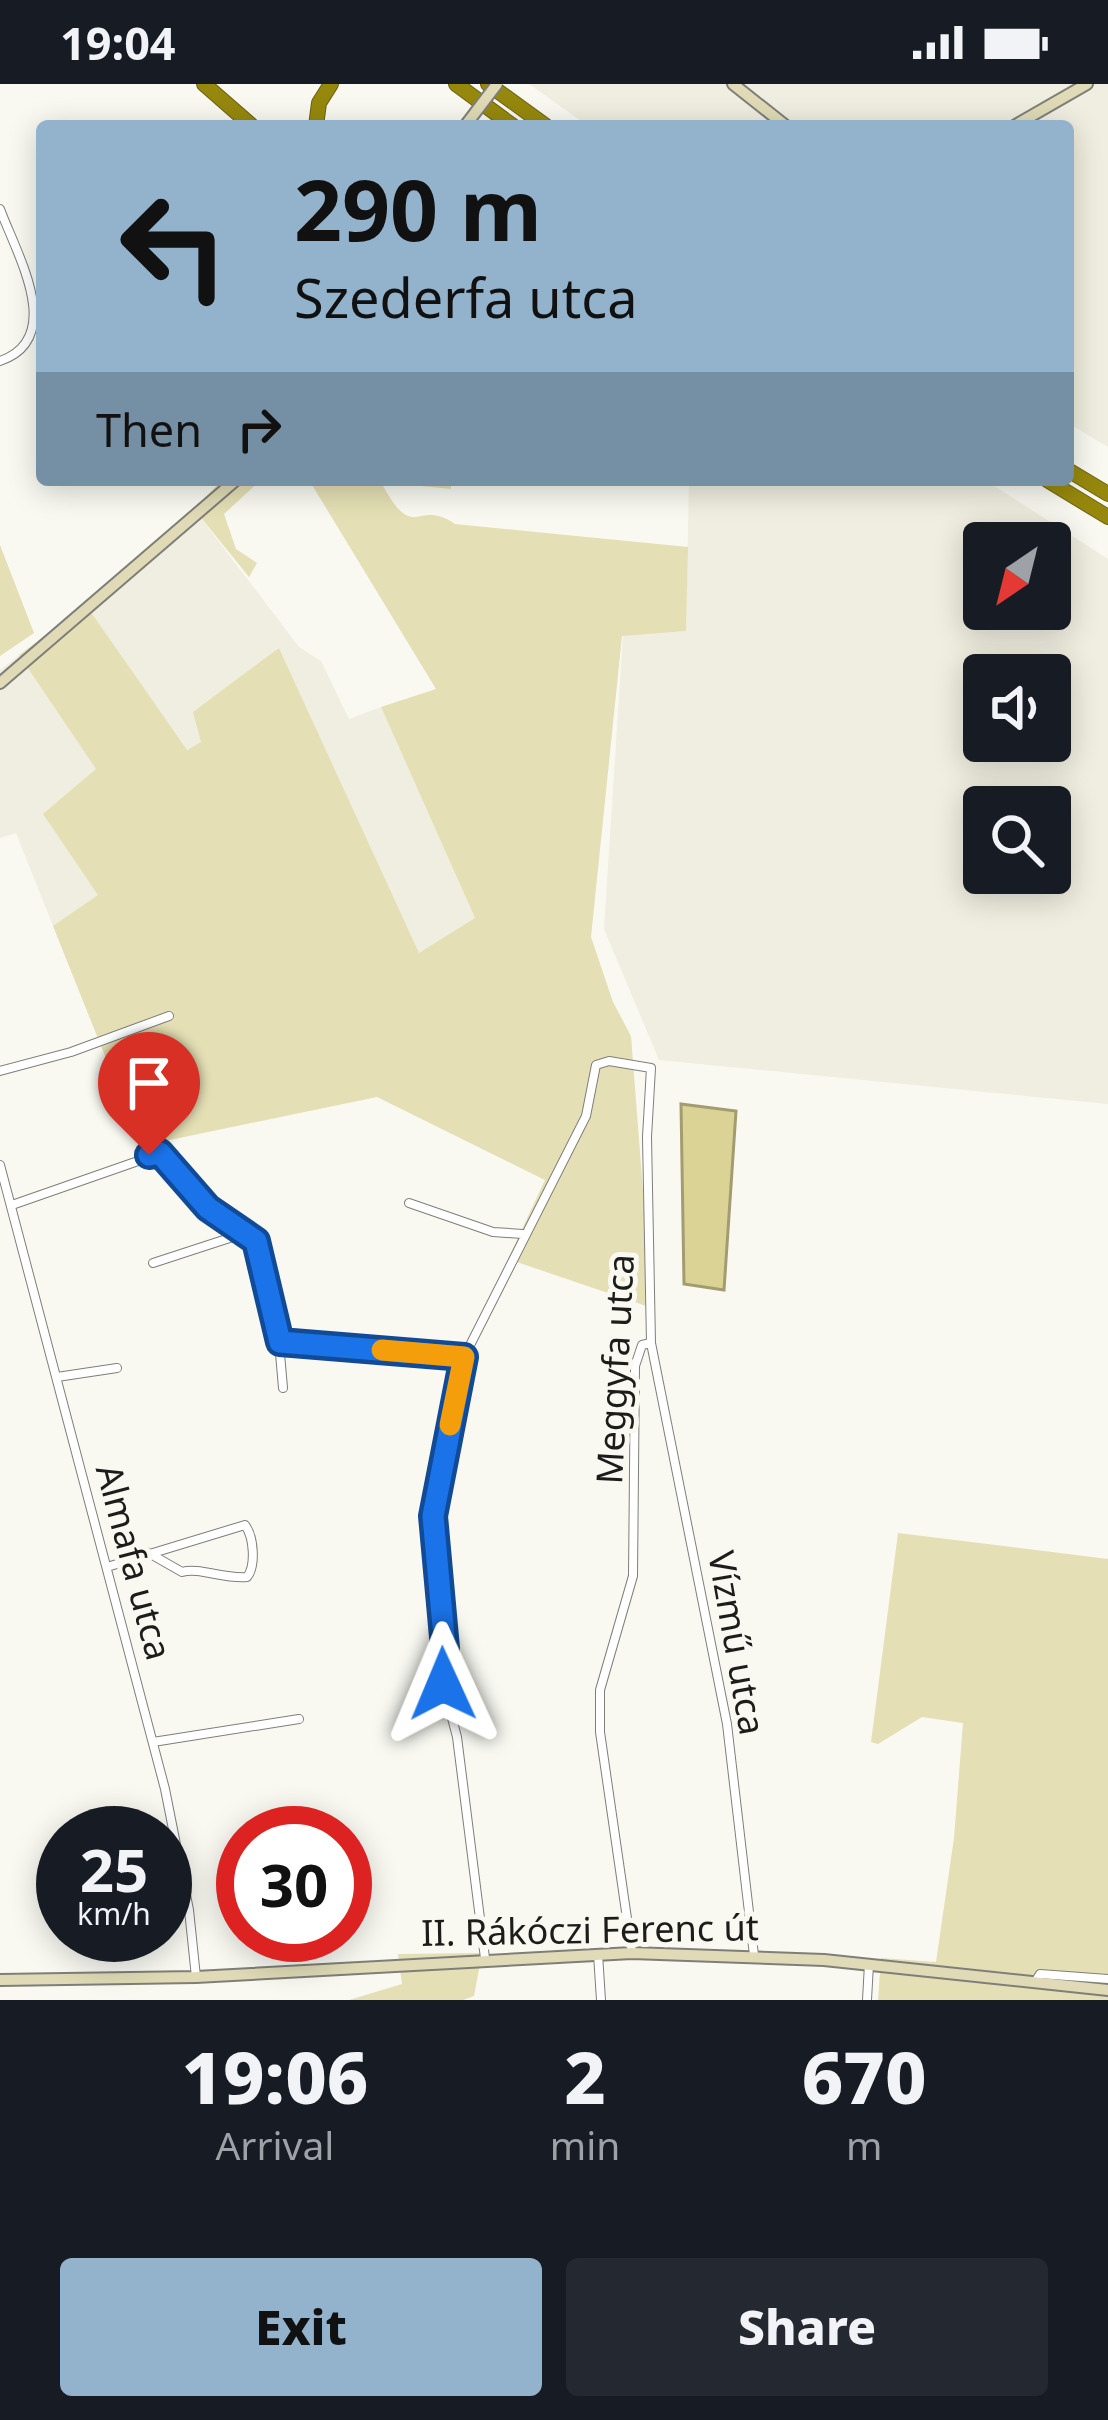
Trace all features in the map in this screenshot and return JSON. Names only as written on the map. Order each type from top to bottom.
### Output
[{"type":"highway","points":[[205,84],[245,120]]},
{"type":"highway","points":[[317,120],[319,103],[331,84]]},
{"type":"highway","points":[[441,84],[489,109]]},
{"type":"highway","points":[[456,84],[505,120]]},
{"type":"highway","points":[[493,84],[538,120]]},
{"type":"highway","points":[[1074,474],[1108,494]]},
{"type":"highway","points":[[1057,486],[1108,518]]},
{"type":"main road","points":[[469,120],[493,84]]},
{"type":"main road","points":[[733,84],[778,120]]},
{"type":"main road","points":[[1025,120],[1088,84]]},
{"type":"main road","points":[[0,683],[229,486]]},
{"type":"main road","name":"II. Rákóczi Ferenc út","points":[[0,1980],[196,1977],[632,1953],[754,1955],[1108,1990]]},
{"type":"street","points":[[0,209],[36,311]]},
{"type":"street","points":[[0,362],[15,356],[36,317]]},
{"type":"street","points":[[0,1071],[71,1052],[169,1016]]},
{"type":"street","name":"Meggyfa utca","points":[[524,1234],[586,1116],[598,1063],[651,1068],[646,1137],[651,1343],[642,1345],[634,1366],[634,1576],[600,1690],[600,1732],[632,1953]]},
{"type":"street","points":[[12,1204],[160,1153],[208,1208],[256,1241],[280,1342],[283,1388]]},
{"type":"street","name":"Almafa utca","points":[[0,1166],[153,1742],[189,1910],[196,1977]]},
{"type":"street","points":[[409,1203],[493,1232],[524,1234],[464,1357],[433,1516],[446,1705],[457,1737],[485,1958]]},
{"type":"street","points":[[153,1263],[245,1233]]},
{"type":"street","points":[[280,1342],[464,1357]]},
{"type":"street","name":"Vízmű utca","points":[[651,1343],[727,1724],[754,1955]]},
{"type":"street","points":[[57,1377],[117,1368]]},
{"type":"street","points":[[107,1567],[147,1552],[245,1525],[250,1530],[253,1566],[247,1577],[224,1579],[192,1569],[182,1571],[147,1552]]},
{"type":"street","points":[[153,1742],[299,1718]]},
{"type":"street","points":[[598,1953],[601,2000]]},
{"type":"street","points":[[867,2000],[869,1964]]},
{"type":"street","points":[[1036,1982],[1040,1974],[1108,1979]]},
{"type":"shaded area","points":[[529,84],[1108,84],[1108,447],[1074,427],[1074,120],[580,120]]},
{"type":"shaded area","points":[[216,486],[254,486],[224,514],[236,549],[257,563],[249,577],[194,509]]},
{"type":"shaded area","points":[[313,486],[383,486],[401,512],[442,517],[455,524],[688,547],[686,631],[622,636],[591,937],[613,1002],[631,1036],[652,1308],[508,1259],[545,1180],[377,1097],[141,1146],[53,926],[98,895],[43,814],[96,769],[19,655],[86,605],[187,750],[201,742],[193,712],[279,648],[419,953],[475,918],[381,707],[436,689]]},
{"type":"shaded area","points":[[689,486],[994,486],[1050,522],[963,522],[963,630],[1071,630],[1071,535],[1108,559],[1108,1104],[659,1060],[604,929],[623,635],[686,631]]},
{"type":"shaded area","points":[[194,509],[299,647],[321,661],[349,719],[381,707],[475,918],[419,954],[279,648],[201,743],[186,750],[86,605]]},
{"type":"shaded area","points":[[0,545],[34,633],[0,656]]},
{"type":"shaded area","points":[[19,655],[97,770],[99,896],[53,926],[16,833],[0,838],[0,670]]},
{"type":"shaded area","points":[[681,1104],[736,1111],[724,1290],[684,1284]]},
{"type":"shaded area","points":[[898,1533],[1108,1559],[1108,2000],[878,2000],[881,1958],[936,1962],[954,1838],[963,1723],[922,1717],[878,1744],[871,1742]]},
{"type":"shaded area","points":[[482,1953],[474,1996],[463,2000],[349,2000],[402,1984],[398,1954]]},
{"type":"slow traffic","points":[[382,1350],[464,1357],[450,1425]]},
{"type":"route","points":[[149,1155],[160,1153],[208,1208],[256,1241],[280,1342],[464,1357],[433,1516],[445,1648],[443,1684]]}]
